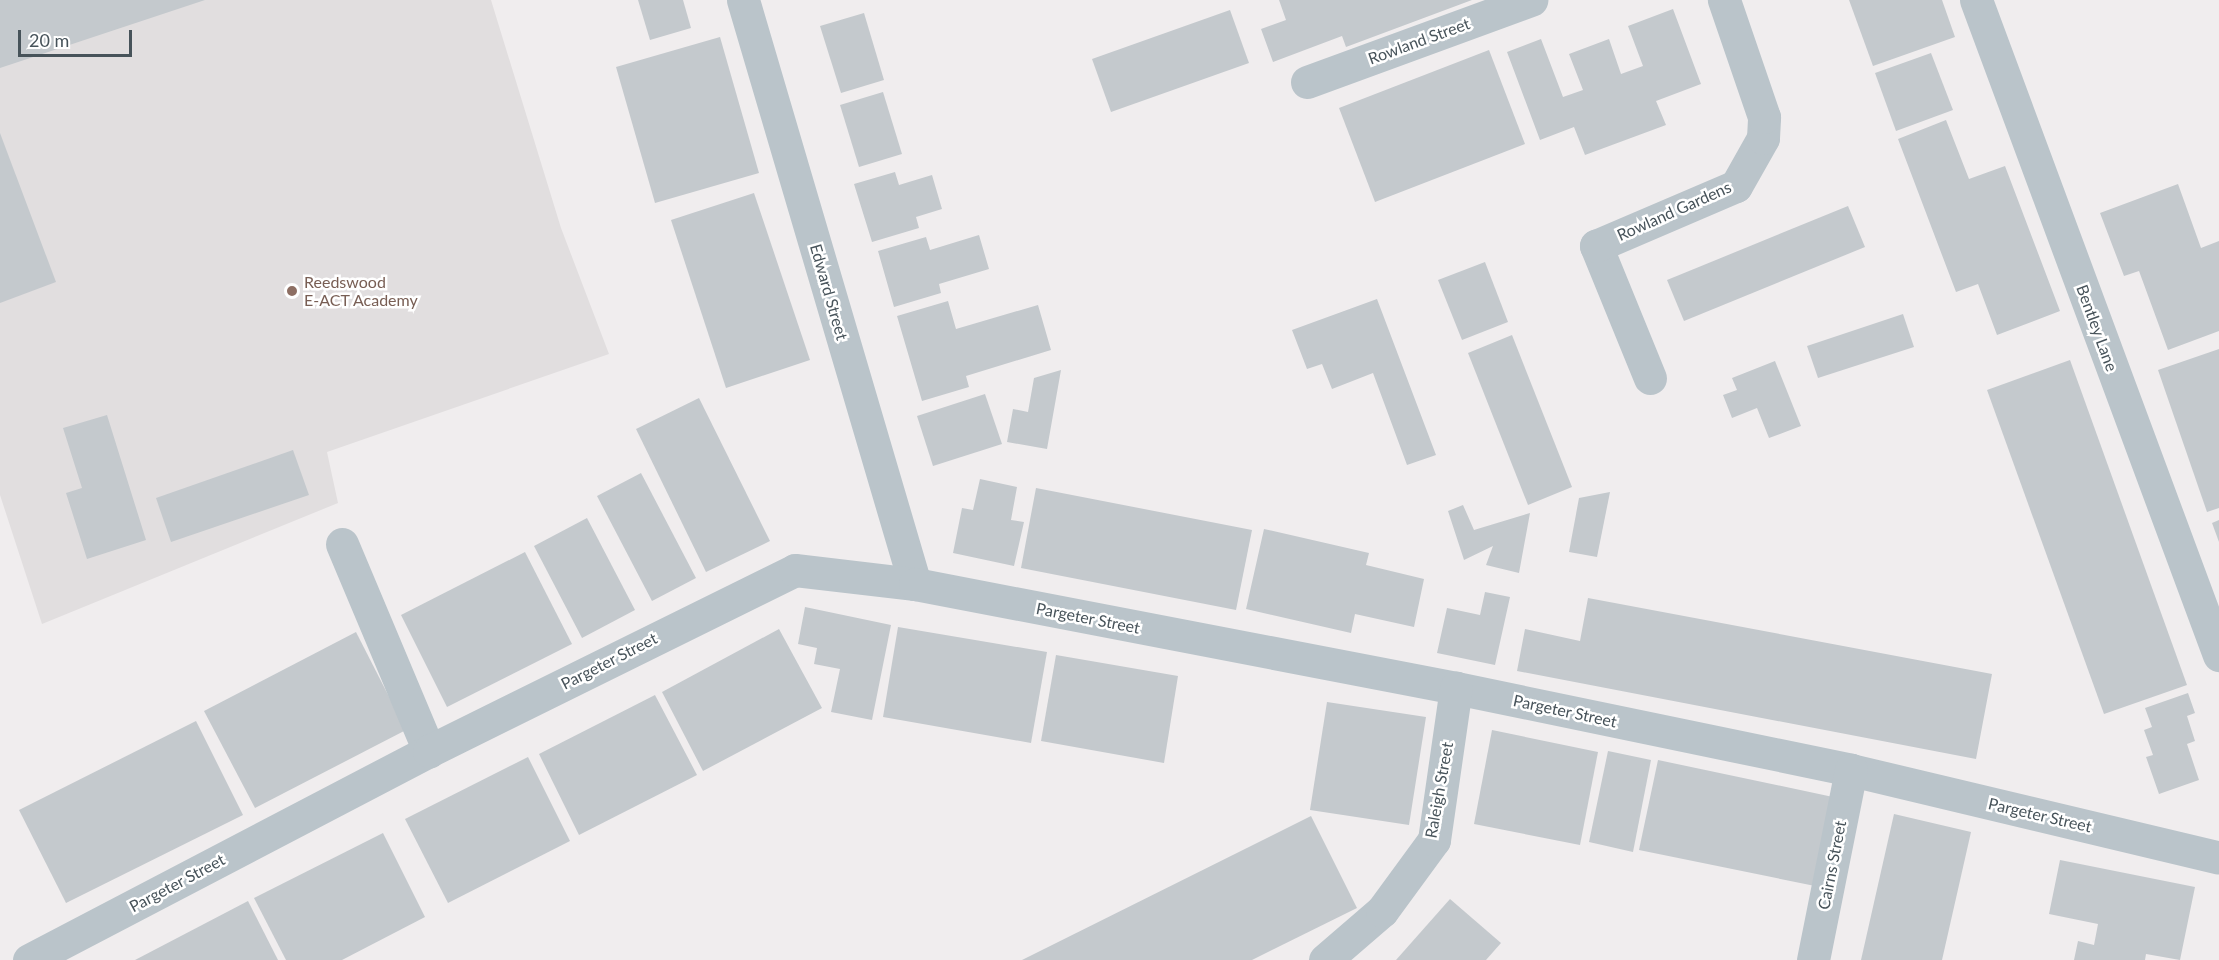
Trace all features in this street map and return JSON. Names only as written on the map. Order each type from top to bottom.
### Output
[{"type":"street","name":"Edward Street","points":[[742,0],[915,584]]},
{"type":"street","name":"Rowland Street","points":[[1307,82],[1531,0]]},
{"type":"street","name":"Rowland Gardens","points":[[1650,378],[1596,246],[1736,186],[1763,138],[1764,117],[1724,0]]},
{"type":"street","name":"Bentley Lane","points":[[1976,0],[2219,655]]},
{"type":"street","points":[[342,544],[429,751]]},
{"type":"street","name":"Pargeter Street","points":[[29,960],[429,751],[795,570],[915,584],[1456,688],[1851,770],[2219,858]]},
{"type":"street","name":"Raleigh Street","points":[[1325,960],[1382,911],[1434,840],[1456,688]]},
{"type":"street","name":"Cairns Street","points":[[1813,960],[1851,770]]},
{"type":"shaded area","name":"Reedswood E-ACT Academy","points":[[0,0],[491,0],[561,228],[609,354],[327,452],[338,503],[42,624],[0,495]]},
{"type":"building","points":[[0,0],[205,0],[0,68]]},
{"type":"building","points":[[638,0],[683,0],[691,28],[650,40]]},
{"type":"building","points":[[1279,0],[1472,0],[1346,47],[1342,36],[1273,62],[1261,29],[1286,20]]},
{"type":"building","points":[[1849,0],[1942,0],[1955,37],[1873,66]]},
{"type":"building","points":[[1673,9],[1701,84],[1656,101],[1666,125],[1585,155],[1574,127],[1540,140],[1507,52],[1541,39],[1563,97],[1583,90],[1569,54],[1609,39],[1621,74],[1643,66],[1628,26]]},
{"type":"building","points":[[1230,10],[1249,63],[1111,112],[1092,59]]},
{"type":"building","points":[[864,13],[884,80],[841,93],[820,26]]},
{"type":"building","points":[[720,37],[759,173],[655,203],[616,67]]},
{"type":"building","points":[[1489,50],[1525,144],[1375,202],[1339,108]]},
{"type":"building","points":[[1931,53],[1953,110],[1896,131],[1875,73]]},
{"type":"building","points":[[883,92],[902,154],[859,167],[840,105]]},
{"type":"building","points":[[1946,120],[1969,179],[2005,166],[2060,311],[1997,335],[1978,284],[1956,292],[1898,139]]},
{"type":"building","points":[[0,133],[56,282],[0,303]]},
{"type":"building","points":[[895,172],[899,185],[932,175],[942,209],[916,217],[919,228],[872,242],[854,184]]},
{"type":"building","points":[[2178,184],[2201,248],[2219,241],[2219,331],[2168,350],[2139,271],[2124,276],[2100,213]]},
{"type":"building","points":[[754,193],[810,360],[726,388],[671,220]]},
{"type":"building","points":[[1848,206],[1865,247],[1684,321],[1667,280]]},
{"type":"building","points":[[979,235],[989,269],[939,284],[941,293],[894,307],[878,251],[926,237],[930,250]]},
{"type":"building","points":[[1485,262],[1508,322],[1462,340],[1438,280]]},
{"type":"building","points":[[1377,299],[1436,455],[1407,465],[1373,373],[1332,389],[1322,364],[1307,369],[1292,330]]},
{"type":"building","points":[[948,301],[956,329],[1038,305],[1051,350],[966,376],[969,387],[922,401],[897,316]]},
{"type":"building","points":[[1903,314],[1914,347],[1818,378],[1807,346]]},
{"type":"building","points":[[1512,335],[1572,487],[1528,505],[1468,353]]},
{"type":"building","points":[[2219,349],[2219,508],[2207,512],[2158,370]]},
{"type":"building","points":[[2070,360],[2187,685],[2104,714],[1987,390]]},
{"type":"building","points":[[1775,361],[1801,426],[1769,438],[1757,408],[1732,418],[1723,395],[1737,390],[1732,378]]},
{"type":"building","points":[[1061,370],[1047,449],[1007,442],[1013,409],[1028,412],[1034,378]]},
{"type":"building","points":[[985,394],[1002,444],[933,466],[917,416]]},
{"type":"building","points":[[699,398],[770,541],[706,572],[636,429]]},
{"type":"building","points":[[107,415],[146,540],[87,559],[66,493],[82,488],[63,428]]},
{"type":"building","points":[[293,450],[309,495],[171,542],[156,498]]},
{"type":"building","points":[[641,473],[696,578],[652,601],[597,496]]},
{"type":"building","points":[[980,479],[1017,487],[1011,520],[1024,522],[1014,566],[953,553],[962,508],[973,510]]},
{"type":"building","points":[[1036,488],[1252,530],[1236,610],[1021,568]]},
{"type":"building","points":[[1610,492],[1597,557],[1569,552],[1579,498]]},
{"type":"building","points":[[1463,505],[1474,530],[1530,513],[1519,573],[1486,565],[1493,546],[1464,560],[1448,511]]},
{"type":"building","points":[[587,518],[635,610],[582,638],[534,546]]},
{"type":"building","points":[[2219,520],[2219,542],[2212,523]]},
{"type":"building","points":[[1264,529],[1369,553],[1366,565],[1424,579],[1414,627],[1355,614],[1351,633],[1246,609]]},
{"type":"building","points":[[525,552],[572,644],[447,707],[401,615]]},
{"type":"building","points":[[1485,592],[1510,597],[1495,665],[1437,653],[1447,608],[1480,615]]},
{"type":"building","points":[[1588,598],[1992,674],[1976,759],[1517,671],[1525,629],[1580,641]]},
{"type":"building","points":[[805,607],[891,625],[872,720],[831,712],[840,669],[814,664],[817,648],[798,644]]},
{"type":"building","points":[[898,627],[1047,652],[1031,743],[883,717]]},
{"type":"building","points":[[779,629],[822,708],[703,771],[662,692]]},
{"type":"building","points":[[356,632],[406,730],[255,808],[204,711]]},
{"type":"building","points":[[1056,655],[1178,676],[1164,763],[1041,741]]},
{"type":"building","points":[[2188,693],[2195,713],[2187,716],[2195,741],[2187,744],[2199,780],[2159,794],[2146,757],[2153,755],[2144,730],[2152,727],[2145,708]]},
{"type":"building","points":[[655,695],[697,775],[579,835],[539,754]]},
{"type":"building","points":[[1327,702],[1426,717],[1409,825],[1310,810]]},
{"type":"building","points":[[196,721],[243,815],[66,903],[19,810]]},
{"type":"building","points":[[1492,730],[1598,752],[1580,845],[1474,824]]},
{"type":"building","points":[[1608,751],[1651,760],[1633,852],[1589,842]]},
{"type":"building","points":[[528,757],[570,841],[448,903],[405,819]]},
{"type":"building","points":[[1658,760],[1833,797],[1815,886],[1639,850]]},
{"type":"building","points":[[1894,814],[1971,832],[1942,960],[1861,960]]},
{"type":"building","points":[[1311,816],[1357,908],[1252,960],[1022,960]]},
{"type":"building","points":[[383,833],[425,917],[342,960],[286,960],[254,898]]},
{"type":"building","points":[[2060,860],[2195,887],[2180,960],[2146,954],[2145,960],[2074,960],[2078,941],[2094,945],[2098,924],[2049,914]]},
{"type":"building","points":[[1450,899],[1501,943],[1486,960],[1396,960]]},
{"type":"building","points":[[248,901],[278,960],[135,960]]},
{"type":"place","name":"Reedswood E-ACT Academy","points":[[292,291]]}]
